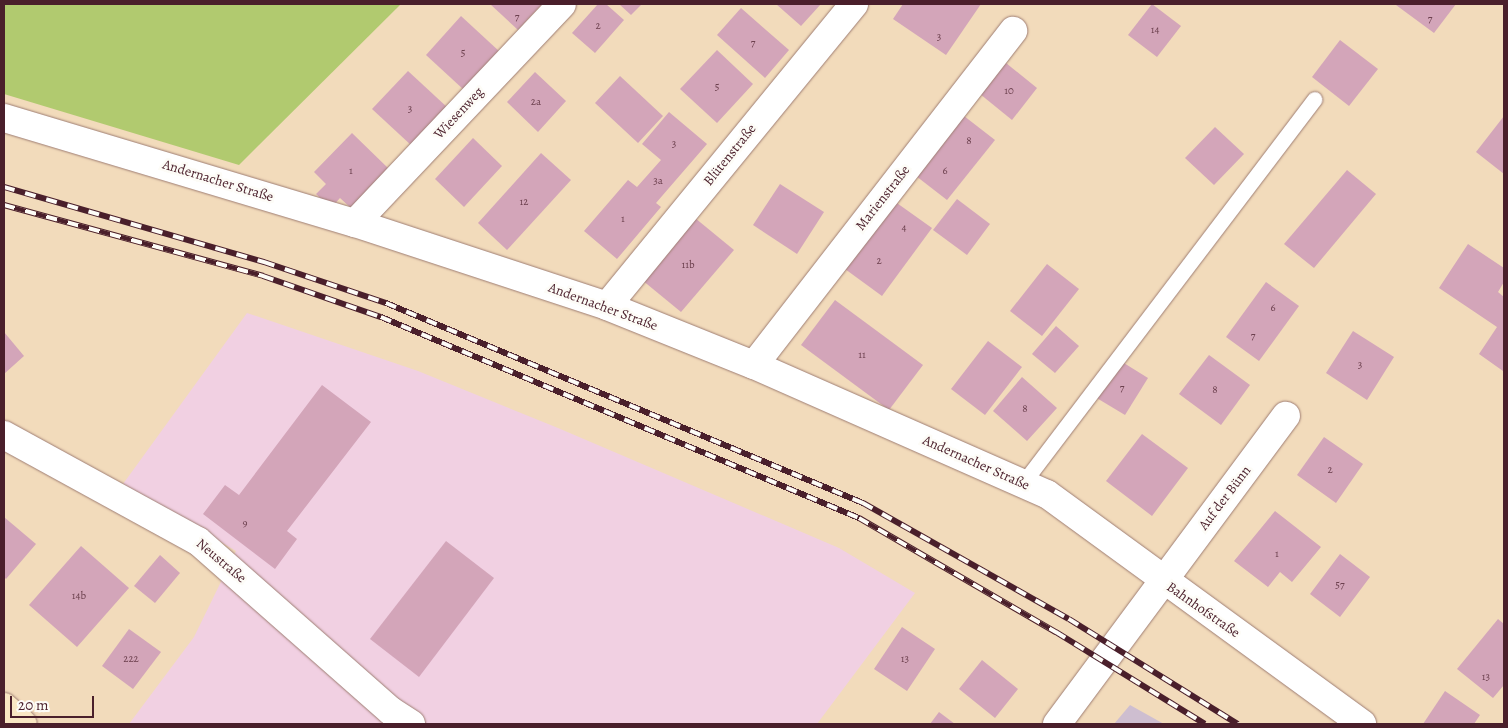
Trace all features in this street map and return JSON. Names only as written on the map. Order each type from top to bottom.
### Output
[{"type":"main road","points":[[4,707],[23,724]]},
{"type":"street","name":"Wiesenweg","points":[[355,223],[562,4]]},
{"type":"street","name":"Blütenstraße","points":[[606,306],[854,4]]},
{"type":"street","name":"Marienstraße","points":[[754,365],[1013,31]]},
{"type":"street","name":"Andernacher Straße","points":[[4,118],[355,223],[606,306],[754,365],[1047,494],[1164,580]]},
{"type":"street","name":"Auf der Bünn","points":[[1164,580],[1286,416]]},
{"type":"street","name":"Neustraße","points":[[4,436],[198,541],[391,711],[411,724]]},
{"type":"street","name":"Bahnhofstraße","points":[[1057,724],[1164,580],[1362,724]]},
{"type":"lane","points":[[1022,483],[1314,99]]},
{"type":"shaded area","points":[[247,313],[418,371],[558,428],[839,548],[915,593],[817,724],[129,724],[194,637],[236,551],[123,484]]},
{"type":"shaded area","points":[[1130,705],[1164,724],[1114,724]]},
{"type":"green space","points":[[4,4],[401,4],[239,165],[4,94]]},
{"type":"building","points":[[490,4],[542,4],[518,30]]},
{"type":"building","points":[[598,4],[606,4],[624,20],[595,53],[572,33]]},
{"type":"building","points":[[619,4],[642,4],[631,15]]},
{"type":"building","points":[[776,4],[821,4],[801,26]]},
{"type":"building","points":[[903,4],[981,4],[946,55],[893,19]]},
{"type":"building","points":[[1152,4],[1181,26],[1157,57],[1128,35]]},
{"type":"building","points":[[1397,4],[1456,4],[1434,33]]},
{"type":"building","points":[[741,8],[789,50],[765,78],[717,35]]},
{"type":"building","points":[[461,16],[500,52],[464,90],[426,55]]},
{"type":"building","points":[[1340,40],[1378,69],[1349,106],[1312,77]]},
{"type":"building","points":[[717,50],[753,84],[717,123],[680,89]]},
{"type":"building","points":[[1006,63],[1037,88],[1012,120],[980,94]]},
{"type":"building","points":[[408,71],[448,108],[412,146],[372,109]]},
{"type":"building","points":[[535,72],[566,101],[538,132],[507,102]]},
{"type":"building","points":[[620,76],[663,116],[638,143],[595,103]]},
{"type":"building","points":[[669,112],[707,144],[656,203],[661,207],[617,259],[584,231],[628,180],[637,187],[661,160],[642,144]]},
{"type":"building","points":[[964,116],[995,140],[947,200],[916,176]]},
{"type":"building","points":[[1504,116],[1504,174],[1476,152]]},
{"type":"building","points":[[1215,127],[1244,154],[1214,185],[1185,158]]},
{"type":"building","points":[[352,133],[389,169],[352,209],[340,198],[331,208],[316,194],[326,184],[314,172]]},
{"type":"building","points":[[473,138],[502,166],[464,207],[435,179]]},
{"type":"building","points":[[541,153],[571,180],[507,250],[478,223]]},
{"type":"building","points":[[1347,170],[1376,194],[1314,268],[1284,244]]},
{"type":"building","points":[[780,184],[824,212],[797,254],[753,225]]},
{"type":"building","points":[[957,199],[990,224],[967,255],[933,230]]},
{"type":"building","points":[[894,201],[932,228],[882,296],[845,269]]},
{"type":"building","points":[[695,218],[734,250],[681,312],[642,280]]},
{"type":"building","points":[[1468,244],[1504,268],[1504,282],[1498,292],[1504,297],[1503,371],[1479,354],[1497,327],[1439,288]]},
{"type":"building","points":[[1047,264],[1079,289],[1042,336],[1010,311]]},
{"type":"building","points":[[1266,282],[1299,306],[1259,361],[1226,337]]},
{"type":"building","points":[[835,300],[923,365],[889,410],[801,345]]},
{"type":"building","points":[[1056,326],[1079,346],[1055,373],[1032,354]]},
{"type":"building","points":[[1353,331],[1394,357],[1367,400],[1326,373]]},
{"type":"building","points":[[4,332],[24,356],[4,374]]},
{"type":"building","points":[[988,341],[1022,367],[985,415],[951,389]]},
{"type":"building","points":[[1209,355],[1250,385],[1221,425],[1179,394]]},
{"type":"building","points":[[1119,360],[1148,378],[1125,415],[1095,397]]},
{"type":"building","points":[[1022,377],[1057,408],[1027,441],[993,411]]},
{"type":"building","points":[[322,385],[371,422],[287,531],[297,539],[275,569],[203,514],[225,485],[239,495]]},
{"type":"building","points":[[1142,434],[1188,468],[1152,516],[1106,481]]},
{"type":"building","points":[[1324,437],[1363,464],[1336,503],[1297,475]]},
{"type":"building","points":[[1275,511],[1321,547],[1292,582],[1280,572],[1268,587],[1234,561]]},
{"type":"building","points":[[4,517],[36,544],[6,579],[4,577]]},
{"type":"building","points":[[446,541],[494,578],[419,677],[370,639]]},
{"type":"building","points":[[81,546],[129,588],[77,647],[29,605]]},
{"type":"building","points":[[1340,554],[1370,577],[1340,617],[1310,594]]},
{"type":"building","points":[[160,555],[180,573],[155,603],[134,586]]},
{"type":"building","points":[[1498,619],[1504,624],[1504,685],[1493,698],[1457,669]]},
{"type":"building","points":[[902,627],[935,649],[907,691],[874,669]]},
{"type":"building","points":[[129,629],[161,652],[133,689],[102,666]]},
{"type":"building","points":[[982,660],[1018,689],[995,718],[959,689]]},
{"type":"building","points":[[1445,691],[1480,715],[1474,724],[1423,724]]},
{"type":"building","points":[[939,712],[955,724],[930,724]]},
{"type":"railway","points":[[4,187],[264,262],[386,303],[863,503],[1069,619],[1238,724]]},
{"type":"railway","points":[[4,205],[263,276],[381,317],[859,518],[1056,632],[1205,724]]}]
